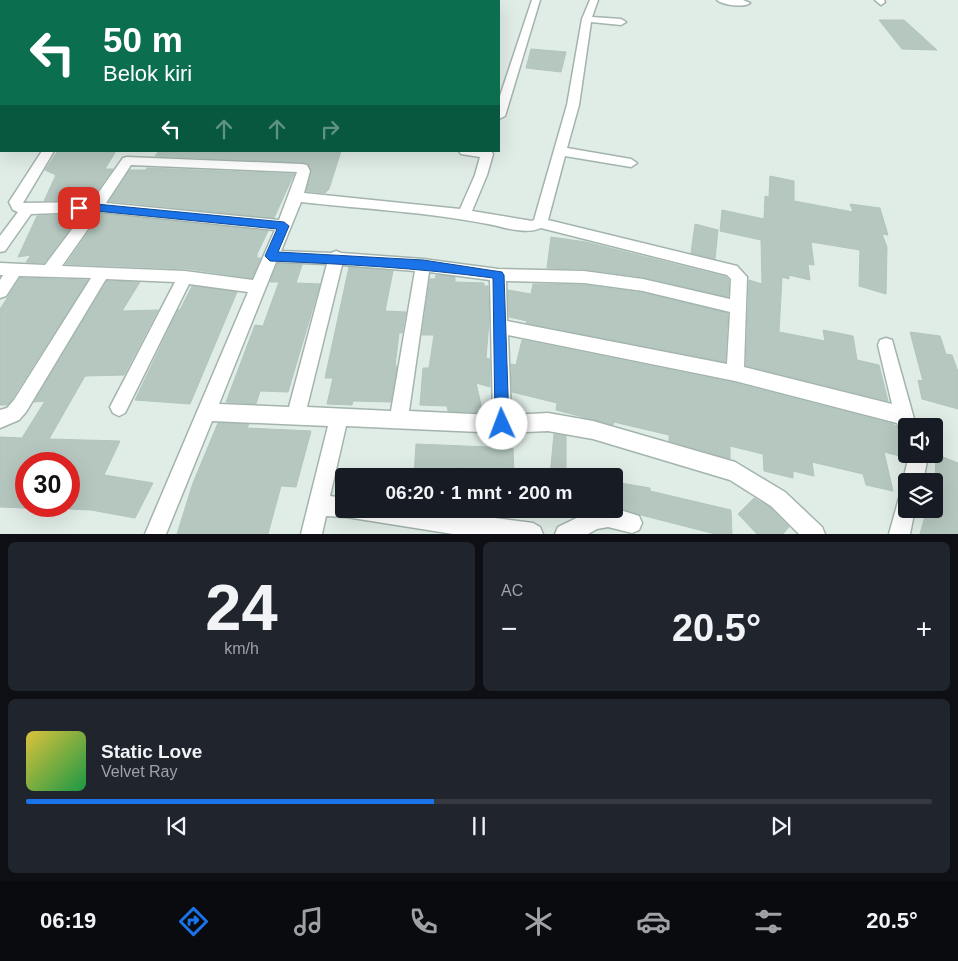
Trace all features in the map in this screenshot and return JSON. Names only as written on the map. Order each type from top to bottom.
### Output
[{"type":"street","points":[[500,113],[536,0]]},
{"type":"street","points":[[540,223],[573,105],[587,19],[594,0]]},
{"type":"street","points":[[721,0],[746,3]]},
{"type":"street","points":[[587,19],[621,22]]},
{"type":"street","points":[[560,150],[630,163]]},
{"type":"street","points":[[47,152],[16,202],[18,207],[27,209],[96,207],[284,226]]},
{"type":"street","points":[[464,214],[481,175],[488,153]]},
{"type":"street","points":[[50,270],[130,156],[297,166],[304,171],[296,197],[155,534]]},
{"type":"street","points":[[296,197],[464,214],[523,225],[533,226],[540,223],[732,270],[739,277],[736,372]]},
{"type":"street","points":[[0,247],[27,209]]},
{"type":"street","points":[[270,256],[423,264],[498,275],[584,277],[643,285],[738,307]]},
{"type":"street","points":[[296,416],[336,258]]},
{"type":"street","points":[[399,420],[423,264]]},
{"type":"street","points":[[0,292],[8,270],[50,270],[185,277],[258,287]]},
{"type":"street","points":[[0,419],[13,414],[20,406],[102,273]]},
{"type":"street","points":[[498,275],[502,424]]},
{"type":"street","points":[[119,407],[185,277]]},
{"type":"street","points":[[498,326],[736,372],[898,419]]},
{"type":"street","points":[[886,345],[905,418]]},
{"type":"street","points":[[207,412],[502,424],[548,422],[593,430],[735,472],[778,499],[815,534]]},
{"type":"street","points":[[311,534],[339,418]]},
{"type":"street","points":[[318,505],[335,507]]},
{"type":"street","points":[[564,534],[595,519],[608,516],[632,523]]},
{"type":"street","points":[[417,518],[533,534]]},
{"type":"street","points":[[899,534],[903,518]]},
{"type":"building","points":[[879,20],[904,20],[937,50],[902,49]]},
{"type":"building","points":[[531,49],[566,52],[561,72],[526,68]]},
{"type":"building","points":[[57,152],[115,152],[105,169],[113,169],[91,200],[44,201],[56,175],[45,170]]},
{"type":"building","points":[[158,152],[341,152],[329,189],[325,193],[306,191],[312,171],[307,163],[155,156]]},
{"type":"building","points":[[147,168],[294,174],[274,218],[109,201],[130,170],[146,170]]},
{"type":"building","points":[[770,176],[794,181],[794,201],[853,212],[850,204],[880,208],[888,235],[882,234],[887,247],[886,294],[859,286],[860,250],[811,242],[814,265],[808,264],[810,280],[789,275],[789,279],[782,277],[779,332],[825,341],[823,330],[853,336],[857,360],[879,365],[888,401],[746,366],[749,280],[762,284],[761,240],[720,231],[722,210],[764,219],[765,196],[769,197]]},
{"type":"building","points":[[81,214],[44,263],[26,262],[31,255],[18,257],[37,216]]},
{"type":"building","points":[[101,214],[268,231],[257,254],[257,258],[261,258],[252,278],[189,269],[66,264]]},
{"type":"building","points":[[695,224],[718,230],[715,259],[691,253]]},
{"type":"building","points":[[551,237],[586,242],[726,277],[729,280],[728,297],[643,277],[584,269],[547,268]]},
{"type":"building","points":[[277,264],[302,265],[296,283],[320,284],[288,392],[260,391],[256,404],[226,402],[255,325],[263,326],[279,282],[270,282]]},
{"type":"building","points":[[349,267],[393,271],[385,311],[406,312],[402,333],[399,333],[395,366],[397,366],[391,402],[353,401],[352,405],[327,404],[333,378],[325,378]]},
{"type":"building","points":[[436,275],[455,277],[455,282],[484,283],[484,286],[488,286],[489,321],[486,358],[490,359],[490,387],[476,383],[483,413],[448,411],[447,406],[420,405],[423,368],[429,368],[434,335],[422,335],[430,279],[435,279]]},
{"type":"building","points":[[20,278],[88,280],[8,405],[0,405],[0,309]]},
{"type":"building","points":[[107,281],[140,282],[122,311],[158,310],[124,375],[85,376],[49,439],[120,441],[104,475],[153,483],[135,518],[80,510],[80,452],[15,452],[15,508],[0,507],[0,437],[22,438],[45,401],[34,402]]},
{"type":"building","points":[[533,284],[584,285],[643,293],[728,313],[725,362],[526,323],[527,321],[509,317],[508,290],[531,294]]},
{"type":"building","points":[[192,286],[237,292],[190,404],[135,400],[178,310],[180,310]]},
{"type":"building","points":[[910,332],[940,336],[946,354],[952,355],[958,372],[958,409],[922,399],[918,380],[923,381]]},
{"type":"building","points":[[522,340],[735,383],[893,424],[898,431],[898,456],[884,452],[893,491],[866,485],[863,474],[812,462],[814,476],[793,471],[793,478],[764,471],[763,454],[730,446],[730,459],[669,441],[669,435],[614,422],[613,425],[556,410],[557,403],[512,392],[511,364],[516,365]]},
{"type":"building","points":[[218,423],[249,424],[247,428],[311,431],[296,487],[281,486],[268,534],[177,534],[193,483]]},
{"type":"building","points":[[554,434],[566,436],[566,468],[551,468]]},
{"type":"building","points":[[416,444],[513,448],[514,468],[414,468]]},
{"type":"building","points":[[943,457],[958,463],[958,534],[920,534],[924,518],[943,518],[943,473],[935,473],[936,463],[943,463]]},
{"type":"building","points":[[623,484],[650,488],[650,491],[731,510],[732,534],[715,534],[623,509]]},
{"type":"building","points":[[754,498],[770,507],[789,527],[783,534],[757,534],[738,514]]},
{"type":"route","points":[[79,208],[96,207],[284,226],[270,256],[423,264],[498,275],[502,424]]}]
